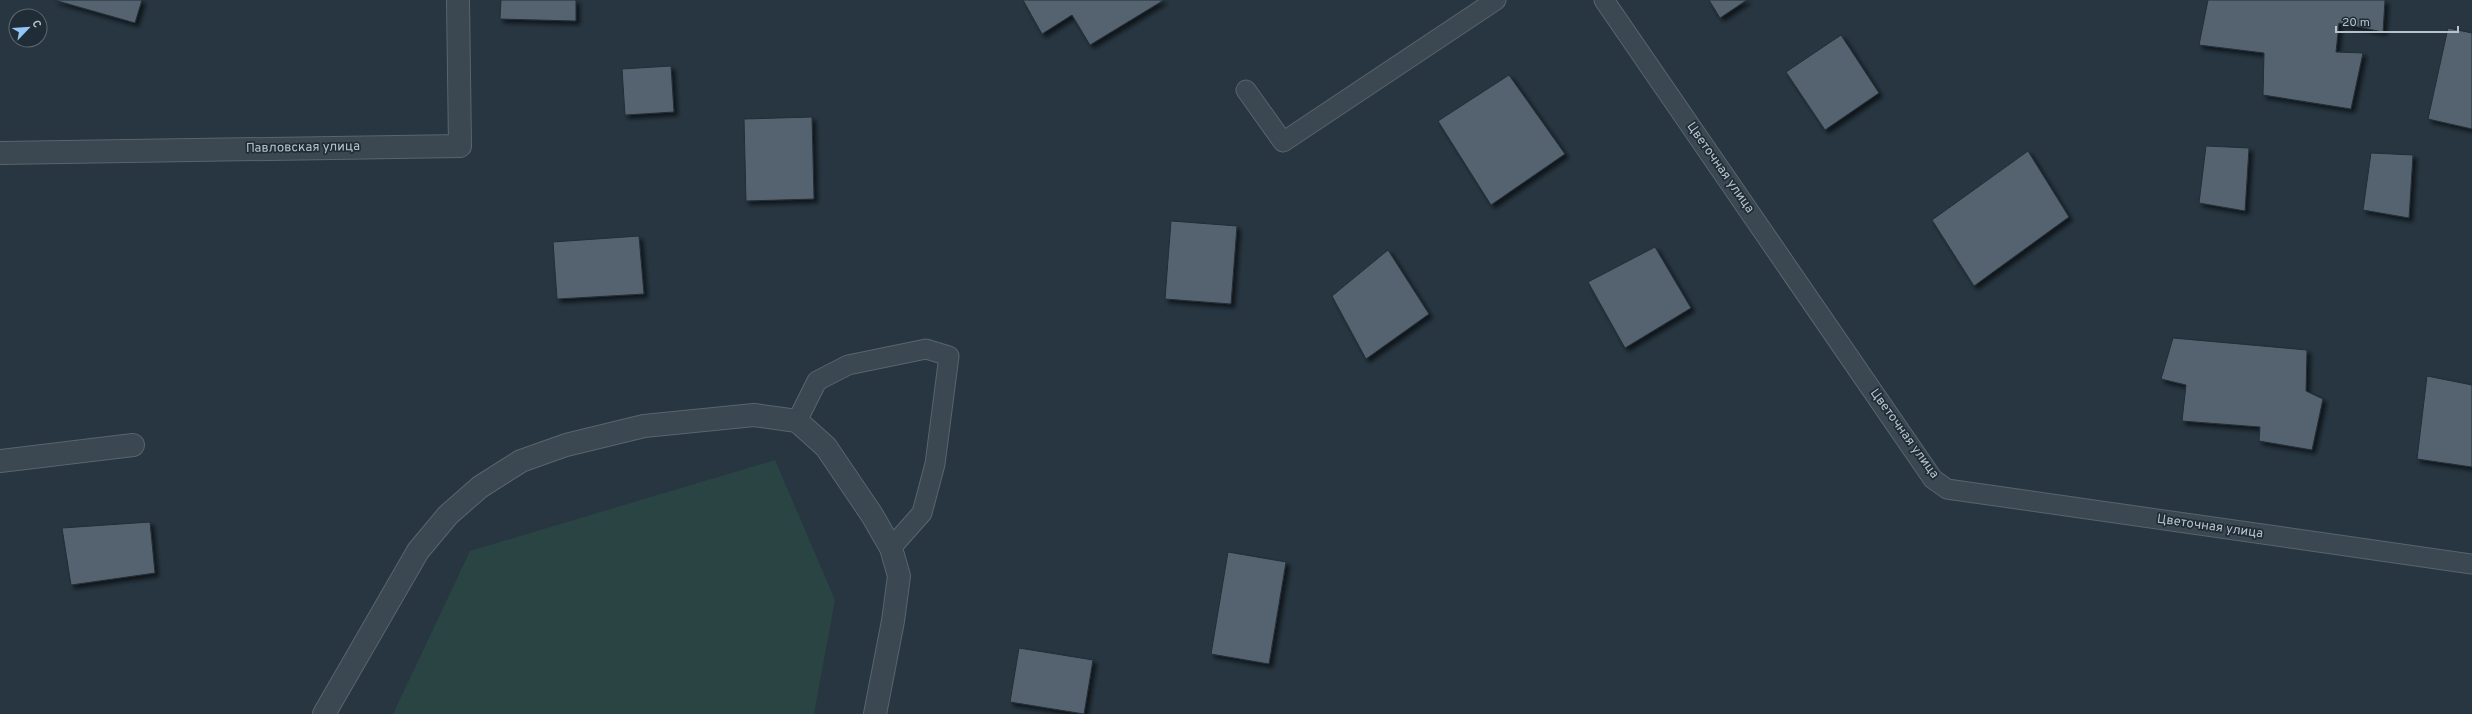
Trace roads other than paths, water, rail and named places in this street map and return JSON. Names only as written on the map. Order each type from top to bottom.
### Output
[{"type":"street","name":"Павловская улица","points":[[0,152],[460,146],[458,0]]},
{"type":"street","points":[[324,714],[418,551],[448,515],[480,487],[521,461],[566,445],[644,426],[754,415],[797,421],[826,447],[872,515],[891,548],[899,576],[893,621],[875,714]]},
{"type":"street","points":[[0,461],[132,445]]},
{"type":"lane","points":[[1246,90],[1283,142],[1496,0]]},
{"type":"lane","name":"Цветочная улица","points":[[1604,0],[1933,479],[1947,489],[2472,564]]},
{"type":"lane","points":[[797,421],[817,381],[848,365],[926,349],[949,356],[935,464],[922,513],[891,548]]}]
